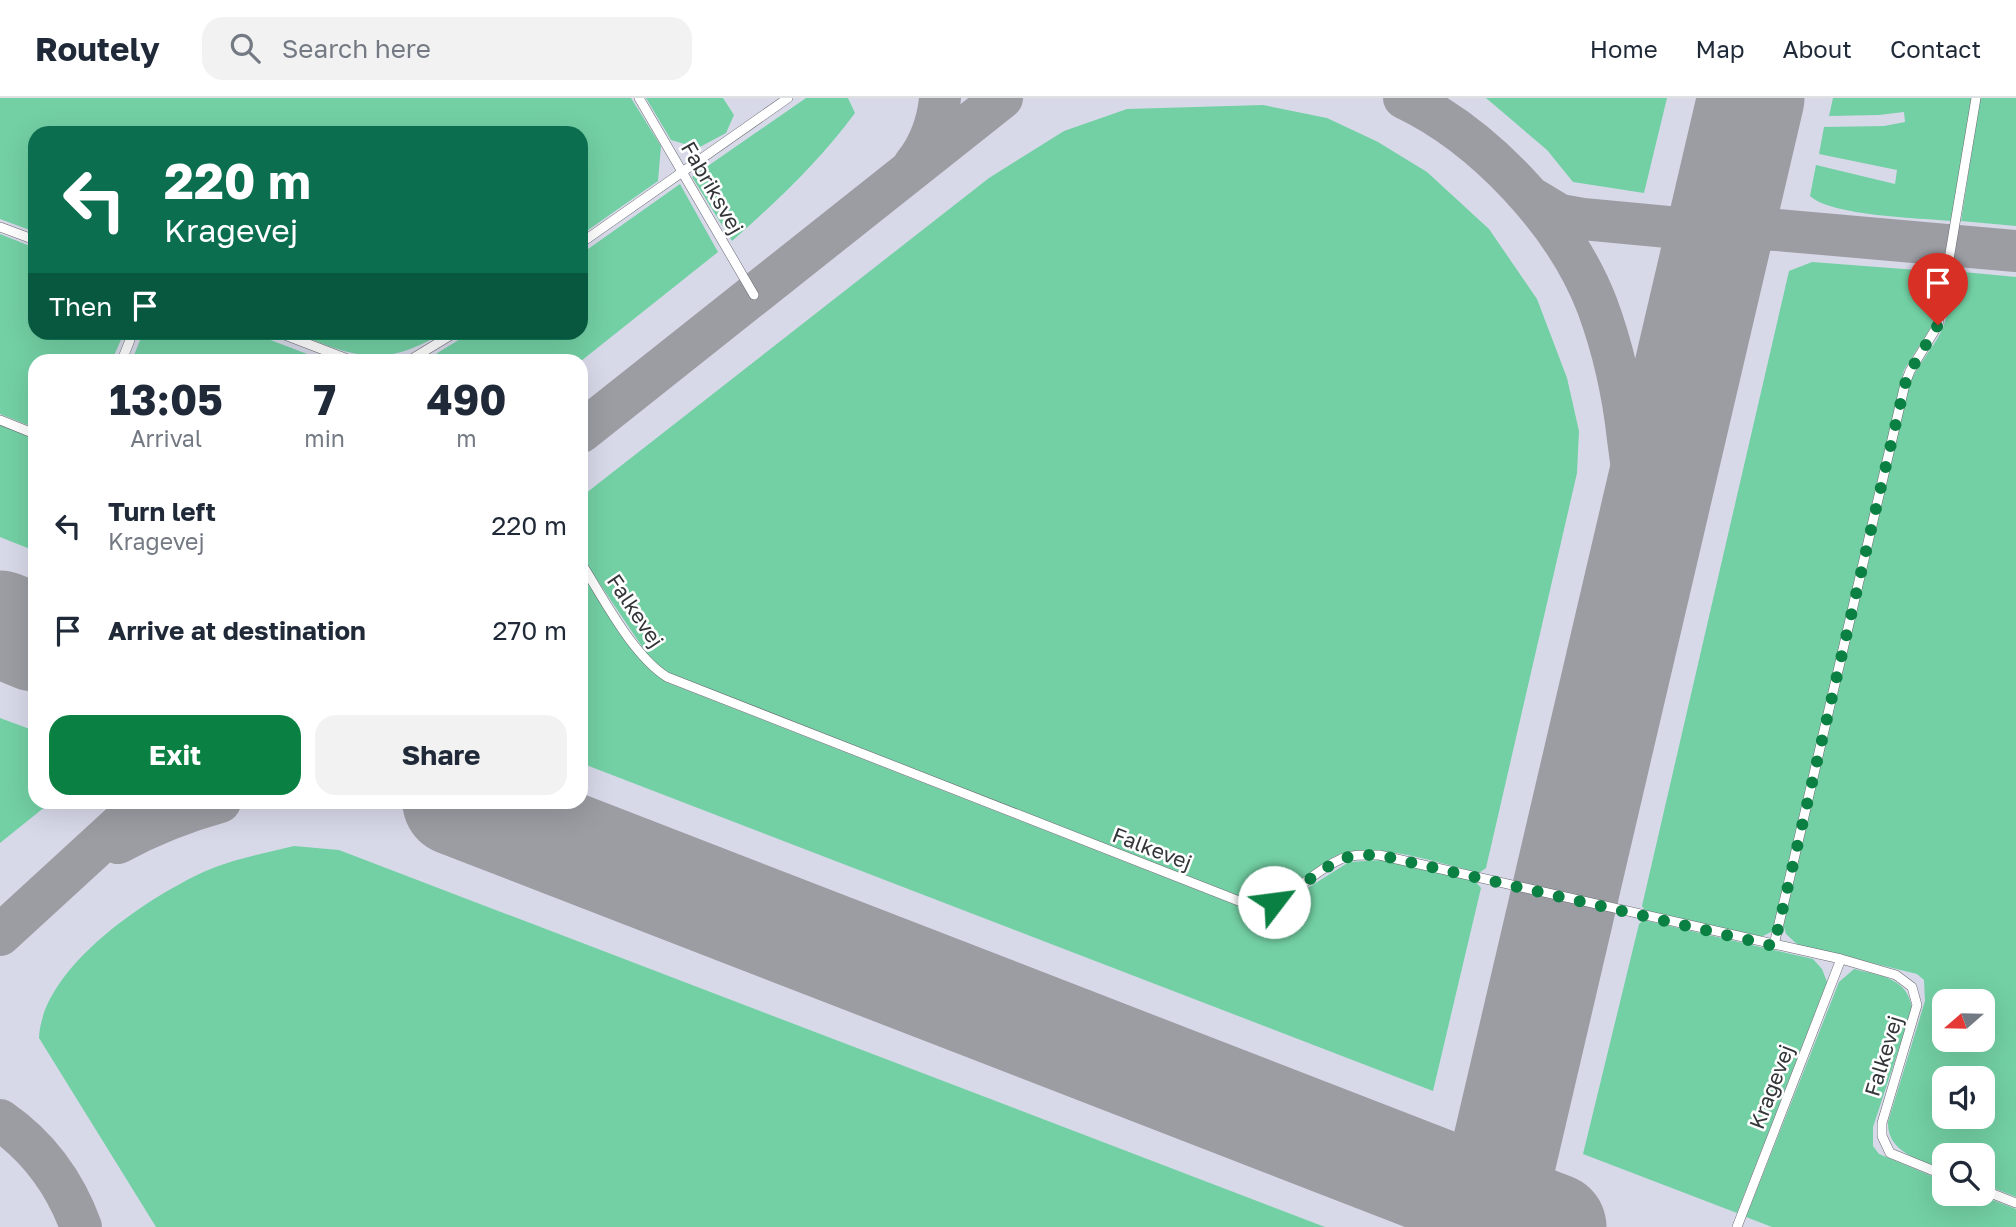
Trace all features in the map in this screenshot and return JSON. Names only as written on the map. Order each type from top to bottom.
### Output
[{"type":"lane","name":"Fabriksvej","points":[[639,98],[754,295]]},
{"type":"lane","points":[[588,238],[788,98]]},
{"type":"lane","points":[[1774,946],[1905,384],[1938,325],[1976,98]]},
{"type":"lane","points":[[0,227],[28,237]]},
{"type":"lane","points":[[124,354],[130,340]]},
{"type":"lane","points":[[298,340],[334,354]]},
{"type":"lane","points":[[420,354],[443,340]]},
{"type":"lane","points":[[0,420],[28,431]]},
{"type":"lane","name":"Falkevej","points":[[588,573],[634,646],[652,667],[667,677],[1244,903],[1274,902],[1341,859],[1355,855],[1379,855],[1896,975],[1912,987],[1917,1005],[1882,1123],[1882,1136],[1890,1153],[1932,1170]]},
{"type":"lane","name":"Kragevej","points":[[1737,1227],[1840,960]]},
{"type":"lane","points":[[1995,1195],[2016,1203]]},
{"type":"shaded area","points":[[0,98],[2016,98],[2016,1227],[0,1227]]},
{"type":"green space","points":[[0,98],[631,98],[661,146],[658,181],[588,230],[588,126],[28,126],[28,229],[0,219]]},
{"type":"green space","points":[[646,98],[723,98],[734,115],[726,133],[698,148],[671,140]]},
{"type":"green space","points":[[806,98],[848,98],[855,113],[797,180],[732,241],[692,177]]},
{"type":"green space","points":[[1486,98],[1667,98],[1644,193],[1573,182],[1547,150]]},
{"type":"green space","points":[[1833,98],[1973,98],[1952,221],[1856,212],[1821,203],[1810,196],[1816,165],[1895,184],[1897,170],[1819,154],[1824,127],[1884,126],[1905,122],[1904,112],[1829,116]]},
{"type":"green space","points":[[1980,98],[2016,98],[2016,226],[1961,221]]},
{"type":"green space","points":[[1263,105],[1327,118],[1378,142],[1427,172],[1489,229],[1537,299],[1567,378],[1579,431],[1577,473],[1486,868],[1479,873],[1425,859],[1364,851],[1332,858],[1284,891],[1262,898],[1247,899],[685,682],[661,668],[649,657],[588,566],[588,492],[989,178],[1064,131],[1127,109]]},
{"type":"green space","points":[[680,184],[718,252],[588,355],[436,354],[459,340],[588,340],[588,249]]},
{"type":"green space","points":[[0,234],[28,245],[28,340],[121,340],[115,354],[28,354],[28,425],[0,414]]},
{"type":"green space","points":[[1812,262],[1943,272],[1935,321],[1904,370],[1773,931],[1759,938],[1646,912],[1642,906],[1789,271]]},
{"type":"green space","points":[[1953,271],[2016,277],[2016,1197],[1995,1189],[1995,1143],[1932,1143],[1932,1164],[1907,1154],[1893,1141],[1889,1133],[1888,1122],[1925,1001],[1924,980],[1917,974],[1798,945],[1786,934],[1783,924],[1909,385],[1937,339],[1948,310]]},
{"type":"green space","points":[[140,340],[270,340],[307,354],[134,354]]},
{"type":"green space","points":[[314,340],[429,340],[403,352],[391,354],[358,354]]},
{"type":"green space","points":[[0,424],[28,435],[28,548],[0,537]]},
{"type":"green space","points":[[588,581],[629,644],[666,682],[1246,909],[1279,906],[1349,862],[1382,860],[1475,881],[1481,888],[1433,1091],[588,766]]},
{"type":"green space","points":[[0,718],[28,728],[28,809],[42,809],[0,843]]},
{"type":"green space","points":[[294,846],[339,850],[1325,1227],[156,1227],[39,1038],[44,1012],[57,987],[75,963],[98,941],[149,903],[174,887],[220,865]]},
{"type":"green space","points":[[1644,920],[1813,959],[1822,969],[1827,982],[1737,1213],[1583,1154],[1639,924]]},
{"type":"green space","points":[[1854,969],[1883,976],[1905,990],[1912,1009],[1873,1127],[1873,1146],[1879,1154],[1932,1176],[1932,1206],[1995,1206],[1995,1201],[2016,1209],[2016,1227],[1772,1227],[1746,1217],[1839,982]]},
{"type":"taxiway","points":[[914,165],[932,134],[940,98]]},
{"type":"taxiway","points":[[588,426],[1002,98]]},
{"type":"taxiway","points":[[1404,98],[1434,114],[1463,135],[1492,158],[1518,185],[1565,243],[1597,305],[1613,354],[1626,422],[1632,475],[1626,625]]},
{"type":"taxiway","points":[[1530,197],[1560,215],[1583,219],[1668,227],[1777,230],[2016,251]]},
{"type":"taxiway","points":[[0,935],[137,809]]},
{"type":"taxiway","points":[[118,843],[197,809]]},
{"type":"taxiway","points":[[0,1120],[27,1142],[49,1167],[59,1181],[81,1227]]},
{"type":"runway","points":[[1487,1227],[1751,98]]},
{"type":"runway","points":[[0,624],[28,635]]},
{"type":"runway","points":[[474,809],[1553,1227]]},
{"type":"route","points":[[1274,902],[1341,859],[1355,855],[1379,855],[1774,946],[1905,384],[1938,325]]}]
